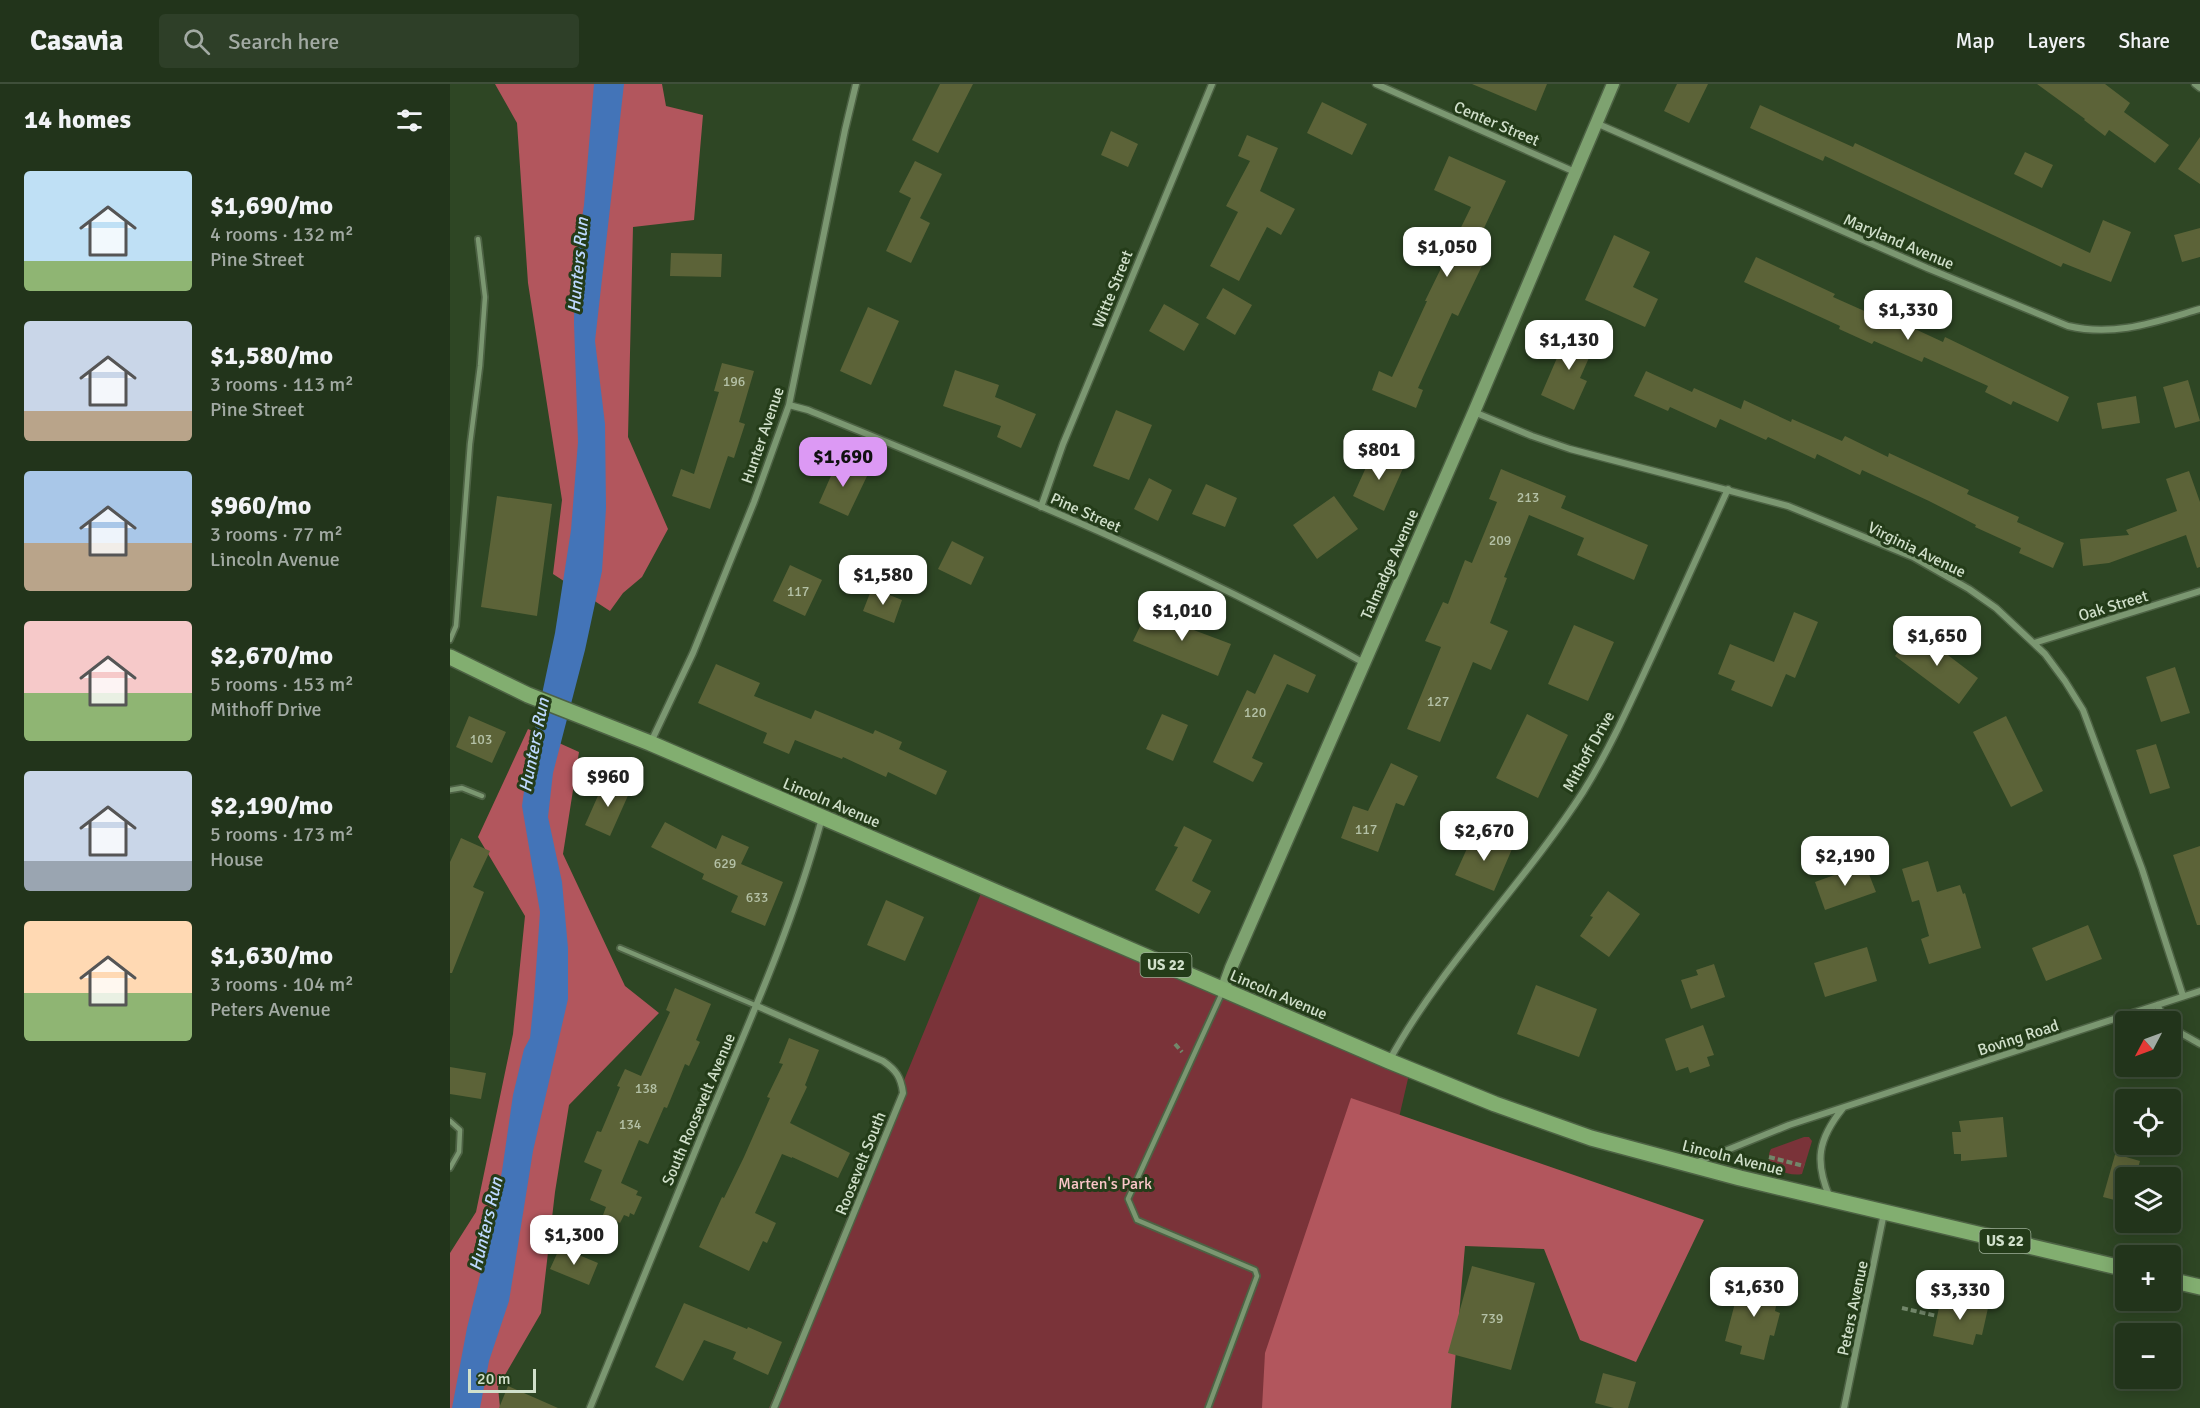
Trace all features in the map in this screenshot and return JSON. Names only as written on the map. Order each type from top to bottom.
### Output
[{"type":"main road","name":"Lincoln Avenue","points":[[450,657],[528,695],[650,743],[1389,1061],[1495,1104],[1591,1138],[1689,1165],[2115,1266]]},
{"type":"main road","points":[[2181,1283],[2200,1287]]},
{"type":"street","name":"Hunter Avenue","points":[[650,743],[701,634],[754,502],[789,405],[856,84]]},
{"type":"street","name":"Witte Street","points":[[1041,507],[1063,444],[1212,84]]},
{"type":"street","name":"Center Street","points":[[1376,84],[1575,172]]},
{"type":"street","name":"Talmadge Avenue","points":[[1223,990],[1474,412],[1613,84]]},
{"type":"street","points":[[2195,84],[2200,87]]},
{"type":"street","name":"Maryland Avenue","points":[[1596,123],[1927,268],[2068,326],[2116,331],[2200,309]]},
{"type":"street","name":"Pine Street","points":[[789,405],[830,419],[1041,507],[1194,574],[1326,641],[1364,663]]},
{"type":"street","name":"Virginia Avenue","points":[[1474,412],[1570,449],[1788,506],[1922,562],[1970,589],[1996,608],[2034,643],[2065,681],[2083,710],[2142,869],[2183,996]]},
{"type":"street","name":"Mithoff Drive","points":[[1389,1061],[1442,980],[1545,847],[1583,791],[1634,694],[1728,489]]},
{"type":"street","name":"Oak Street","points":[[2034,643],[2200,591]]},
{"type":"street","name":"South Roosevelt Avenue","points":[[590,1408],[780,949],[805,881],[822,817]]},
{"type":"street","name":"Boving Road","points":[[1689,1165],[1789,1125],[2200,991]]},
{"type":"street","points":[[2157,1005],[2161,1011]]},
{"type":"street","name":"Roosevelt South","points":[[757,1006],[883,1061],[894,1068],[902,1080],[903,1093],[774,1408]]},
{"type":"street","points":[[2181,1033],[2200,1044]]},
{"type":"street","points":[[1831,1199],[1823,1179],[1821,1147],[1828,1128],[1843,1107]]},
{"type":"street","name":"Peters Avenue","points":[[1845,1408],[1884,1212]]},
{"type":"lane","points":[[450,640],[456,626],[470,444],[480,366],[485,297],[478,239]]},
{"type":"lane","points":[[450,790],[462,788],[482,796]]},
{"type":"lane","points":[[620,948],[757,1006]]},
{"type":"lane","points":[[1208,1408],[1257,1276],[1255,1270],[1137,1220],[1128,1199],[1223,990]]},
{"type":"lane","points":[[450,1121],[460,1130],[459,1152],[450,1168]]},
{"type":"path","points":[[1769,1157],[1804,1166]]},
{"type":"path","points":[[1902,1308],[1937,1316]]},
{"type":"green space","name":"Marten's Park","points":[[984,886],[1410,1070],[1332,1408],[769,1408]]},
{"type":"green space","points":[[1809,1137],[1812,1141],[1802,1174],[1790,1174],[1773,1166],[1769,1155],[1771,1149]]},
{"type":"shaded area","points":[[495,84],[662,84],[666,106],[703,115],[694,220],[633,227],[628,437],[668,529],[642,577],[623,593],[610,611],[553,574],[562,500],[528,283],[517,123]]},
{"type":"shaded area","points":[[528,729],[579,752],[563,854],[625,986],[659,1013],[569,1105],[555,1192],[541,1313],[498,1387],[500,1408],[450,1408],[450,1253],[476,1212],[513,1034],[525,916],[478,837]]},
{"type":"shaded area","points":[[1351,1098],[1704,1220],[1636,1362],[1580,1340],[1544,1249],[1465,1246],[1451,1408],[1262,1408],[1265,1353]]},
{"type":"water","name":"Hunters Run","points":[[594,84],[624,84],[595,341],[605,424],[606,508],[602,571],[585,650],[553,773],[548,817],[562,882],[568,948],[568,999],[533,1151],[509,1301],[489,1361],[480,1408],[452,1408],[467,1328],[502,1171],[513,1095],[524,1049],[530,1038],[540,912],[522,806],[529,755],[555,633],[571,530],[578,442],[574,323],[575,263],[584,205]]},
{"type":"building","points":[[940,84],[973,84],[938,153],[912,140]]},
{"type":"building","points":[[1472,84],[1547,84],[1536,111]]},
{"type":"building","points":[[1677,84],[1708,84],[1689,123],[1664,111]]},
{"type":"building","points":[[2037,84],[2105,84],[2130,103],[2124,112],[2169,145],[2155,163],[2109,130],[2105,136]]},
{"type":"building","points":[[1322,102],[1367,124],[1352,155],[1307,133]]},
{"type":"building","points":[[1760,105],[1853,147],[1855,143],[2090,253],[2103,220],[2131,232],[2111,282],[2063,263],[2061,267],[1825,156],[1823,161],[1750,128]]},
{"type":"building","points":[[1111,131],[1138,144],[1128,167],[1101,155]]},
{"type":"building","points":[[1247,135],[1278,148],[1260,191],[1295,209],[1281,235],[1267,227],[1239,281],[1210,266],[1238,212],[1226,206],[1250,161],[1238,156]]},
{"type":"building","points":[[2200,137],[2200,184],[2178,169]]},
{"type":"building","points":[[2025,152],[2053,165],[2042,188],[2014,174]]},
{"type":"building","points":[[1449,156],[1506,181],[1478,241],[1491,247],[1458,316],[1452,313],[1418,388],[1423,390],[1416,408],[1372,390],[1379,371],[1392,377],[1427,301],[1425,301],[1471,207],[1434,190]]},
{"type":"building","points":[[915,161],[942,174],[920,218],[930,223],[911,263],[886,251],[911,198],[899,192]]},
{"type":"building","points":[[2200,228],[2200,257],[2182,262],[2174,235]]},
{"type":"building","points":[[1614,235],[1650,252],[1633,287],[1658,299],[1645,327],[1585,300]]},
{"type":"building","points":[[671,253],[722,254],[721,277],[670,276]]},
{"type":"building","points":[[1756,257],[1835,294],[1833,297],[1898,326],[1900,322],[1943,342],[1945,337],[2069,397],[2058,422],[2013,401],[2011,405],[1985,392],[1988,386],[1924,357],[1922,362],[1874,341],[1872,344],[1839,329],[1840,326],[1744,282]]},
{"type":"building","points":[[1223,288],[1252,305],[1235,335],[1206,318]]},
{"type":"building","points":[[1164,304],[1199,324],[1184,351],[1149,331]]},
{"type":"building","points":[[868,307],[899,321],[871,385],[840,371]]},
{"type":"building","points":[[1569,330],[1596,342],[1580,378],[1587,381],[1574,410],[1541,395]]},
{"type":"building","points":[[722,363],[754,371],[739,422],[745,424],[734,458],[728,456],[710,509],[672,496],[681,469],[694,474],[719,392],[714,391]]},
{"type":"building","points":[[955,370],[999,385],[995,397],[1036,414],[1021,448],[997,437],[1001,426],[943,406]]},
{"type":"building","points":[[1646,371],[1692,392],[1694,388],[1741,409],[1744,400],[1791,422],[1792,419],[1842,441],[1845,436],[1888,457],[1889,453],[1969,490],[1967,494],[2019,517],[2017,522],[2064,543],[2053,568],[2019,553],[2021,548],[1862,470],[1860,475],[1817,454],[1815,459],[1768,437],[1766,440],[1720,419],[1716,428],[1670,407],[1668,411],[1634,396]]},
{"type":"building","points":[[2188,380],[2200,421],[2175,428],[2163,387]]},
{"type":"building","points":[[2136,396],[2140,423],[2102,429],[2097,403]]},
{"type":"building","points":[[1116,410],[1152,425],[1129,480],[1093,466]]},
{"type":"building","points":[[1373,452],[1404,466],[1384,511],[1353,496]]},
{"type":"building","points":[[838,460],[868,474],[848,516],[819,503]]},
{"type":"building","points":[[1501,469],[1566,496],[1561,508],[1648,545],[1634,580],[1577,555],[1584,538],[1529,515],[1504,577],[1507,578],[1490,623],[1508,631],[1491,670],[1473,662],[1440,742],[1407,729],[1441,647],[1425,641],[1443,602],[1448,604],[1465,560],[1472,563],[1497,502],[1489,499]]},
{"type":"building","points":[[2189,471],[2200,502],[2200,567],[2197,568],[2186,535],[2109,563],[2083,566],[2080,539],[2129,535],[2126,530],[2177,511],[2166,479]]},
{"type":"building","points":[[1149,478],[1172,490],[1158,521],[1134,509]]},
{"type":"building","points":[[1206,484],[1237,498],[1225,527],[1192,514]]},
{"type":"building","points":[[497,496],[552,504],[537,616],[481,607]]},
{"type":"building","points":[[1334,496],[1358,529],[1317,559],[1293,525]]},
{"type":"building","points":[[952,541],[984,557],[971,585],[938,569]]},
{"type":"building","points":[[790,565],[822,580],[805,616],[773,601]]},
{"type":"building","points":[[872,588],[902,600],[894,623],[863,611]]},
{"type":"building","points":[[1150,606],[1178,619],[1175,623],[1231,644],[1218,676],[1133,641]]},
{"type":"building","points":[[1794,612],[1818,622],[1795,678],[1786,674],[1772,707],[1731,690],[1735,681],[1718,674],[1730,644],[1774,662]]},
{"type":"building","points":[[1574,625],[1614,642],[1588,701],[1548,684]]},
{"type":"building","points":[[1915,630],[1978,678],[1959,704],[1895,656]]},
{"type":"building","points":[[1274,654],[1316,675],[1308,693],[1287,684],[1252,758],[1263,763],[1253,782],[1213,762],[1247,690],[1255,694]]},
{"type":"building","points":[[716,664],[760,683],[754,696],[811,719],[815,710],[873,734],[875,730],[902,742],[899,749],[947,771],[936,795],[888,772],[886,777],[843,757],[842,759],[795,740],[789,754],[763,743],[767,733],[698,703]]},
{"type":"building","points":[[2175,667],[2190,713],[2161,722],[2146,677]]},
{"type":"building","points":[[1162,714],[1188,725],[1173,761],[1146,749]]},
{"type":"building","points":[[1527,714],[1568,735],[1538,798],[1496,778]]},
{"type":"building","points":[[469,716],[506,732],[492,763],[456,747]]},
{"type":"building","points":[[2006,716],[2043,791],[2011,807],[1973,732]]},
{"type":"building","points":[[2156,744],[2170,788],[2150,794],[2136,750]]},
{"type":"building","points":[[1391,763],[1418,776],[1404,806],[1396,803],[1378,852],[1341,838],[1353,806],[1368,811]]},
{"type":"building","points":[[605,780],[630,791],[610,836],[585,825]]},
{"type":"building","points":[[665,822],[716,849],[722,835],[749,847],[741,864],[783,882],[765,926],[731,912],[738,896],[702,879],[704,874],[651,847]]},
{"type":"building","points":[[1184,826],[1212,840],[1192,881],[1211,891],[1199,914],[1155,890],[1178,847],[1174,846]]},
{"type":"building","points":[[1474,833],[1512,849],[1494,891],[1455,875]]},
{"type":"building","points":[[461,838],[490,851],[473,887],[484,892],[452,973],[450,973],[450,862]]},
{"type":"building","points":[[2200,846],[2200,925],[2197,925],[2173,855]]},
{"type":"building","points":[[1928,861],[1937,892],[1960,885],[1963,894],[1965,893],[1981,948],[1929,964],[1921,939],[1929,936],[1919,900],[1912,902],[1902,869]]},
{"type":"building","points":[[1865,864],[1876,892],[1825,910],[1815,882]]},
{"type":"building","points":[[1608,891],[1640,914],[1609,957],[1580,936],[1593,917],[1590,916]]},
{"type":"building","points":[[886,900],[924,917],[905,961],[867,945]]},
{"type":"building","points":[[2088,925],[2102,959],[2046,981],[2032,948]]},
{"type":"building","points":[[1867,947],[1877,981],[1825,997],[1814,963]]},
{"type":"building","points":[[1714,964],[1725,997],[1691,1009],[1681,980],[1698,975],[1696,970]]},
{"type":"building","points":[[1536,985],[1597,1009],[1579,1057],[1517,1034]]},
{"type":"building","points":[[675,988],[711,1004],[696,1040],[700,1042],[689,1066],[685,1064],[667,1108],[664,1107],[648,1144],[639,1140],[621,1183],[638,1191],[636,1195],[642,1197],[634,1215],[630,1213],[629,1217],[624,1215],[620,1223],[603,1215],[606,1207],[590,1200],[602,1170],[584,1162],[597,1131],[601,1132],[625,1069],[641,1076],[670,1012],[666,1010]]},
{"type":"building","points":[[1703,1025],[1714,1055],[1707,1057],[1710,1066],[1690,1073],[1688,1067],[1676,1071],[1665,1039]]},
{"type":"building","points":[[789,1038],[819,1050],[805,1085],[807,1087],[790,1123],[850,1153],[838,1178],[782,1154],[755,1213],[776,1223],[767,1243],[763,1241],[749,1271],[699,1247],[744,1157],[770,1098],[767,1097],[783,1064],[779,1063]]},
{"type":"building","points":[[450,1067],[486,1073],[481,1099],[450,1094]]},
{"type":"building","points":[[2003,1117],[2007,1157],[1961,1161],[1961,1154],[1954,1154],[1952,1132],[1961,1132],[1959,1121]]},
{"type":"building","points":[[2115,1155],[2126,1155],[2126,1157],[2140,1161],[2138,1167],[2115,1167],[2115,1200],[2103,1197]]},
{"type":"building","points":[[560,1247],[598,1263],[589,1285],[550,1269]]},
{"type":"building","points":[[1472,1266],[1535,1283],[1511,1370],[1448,1353]]},
{"type":"building","points":[[1750,1276],[1773,1281],[1770,1293],[1778,1296],[1775,1311],[1780,1313],[1774,1336],[1770,1335],[1764,1360],[1740,1354],[1742,1346],[1725,1341],[1740,1284],[1747,1286]]},
{"type":"building","points":[[1941,1298],[1988,1308],[1982,1335],[1976,1334],[1973,1345],[1933,1336]]},
{"type":"building","points":[[684,1303],[782,1342],[768,1375],[733,1359],[736,1352],[704,1340],[683,1381],[655,1367]]},
{"type":"building","points":[[1603,1373],[1636,1382],[1628,1408],[1614,1408],[1595,1403]]},
{"type":"building","points":[[508,1386],[558,1408],[499,1408]]}]
